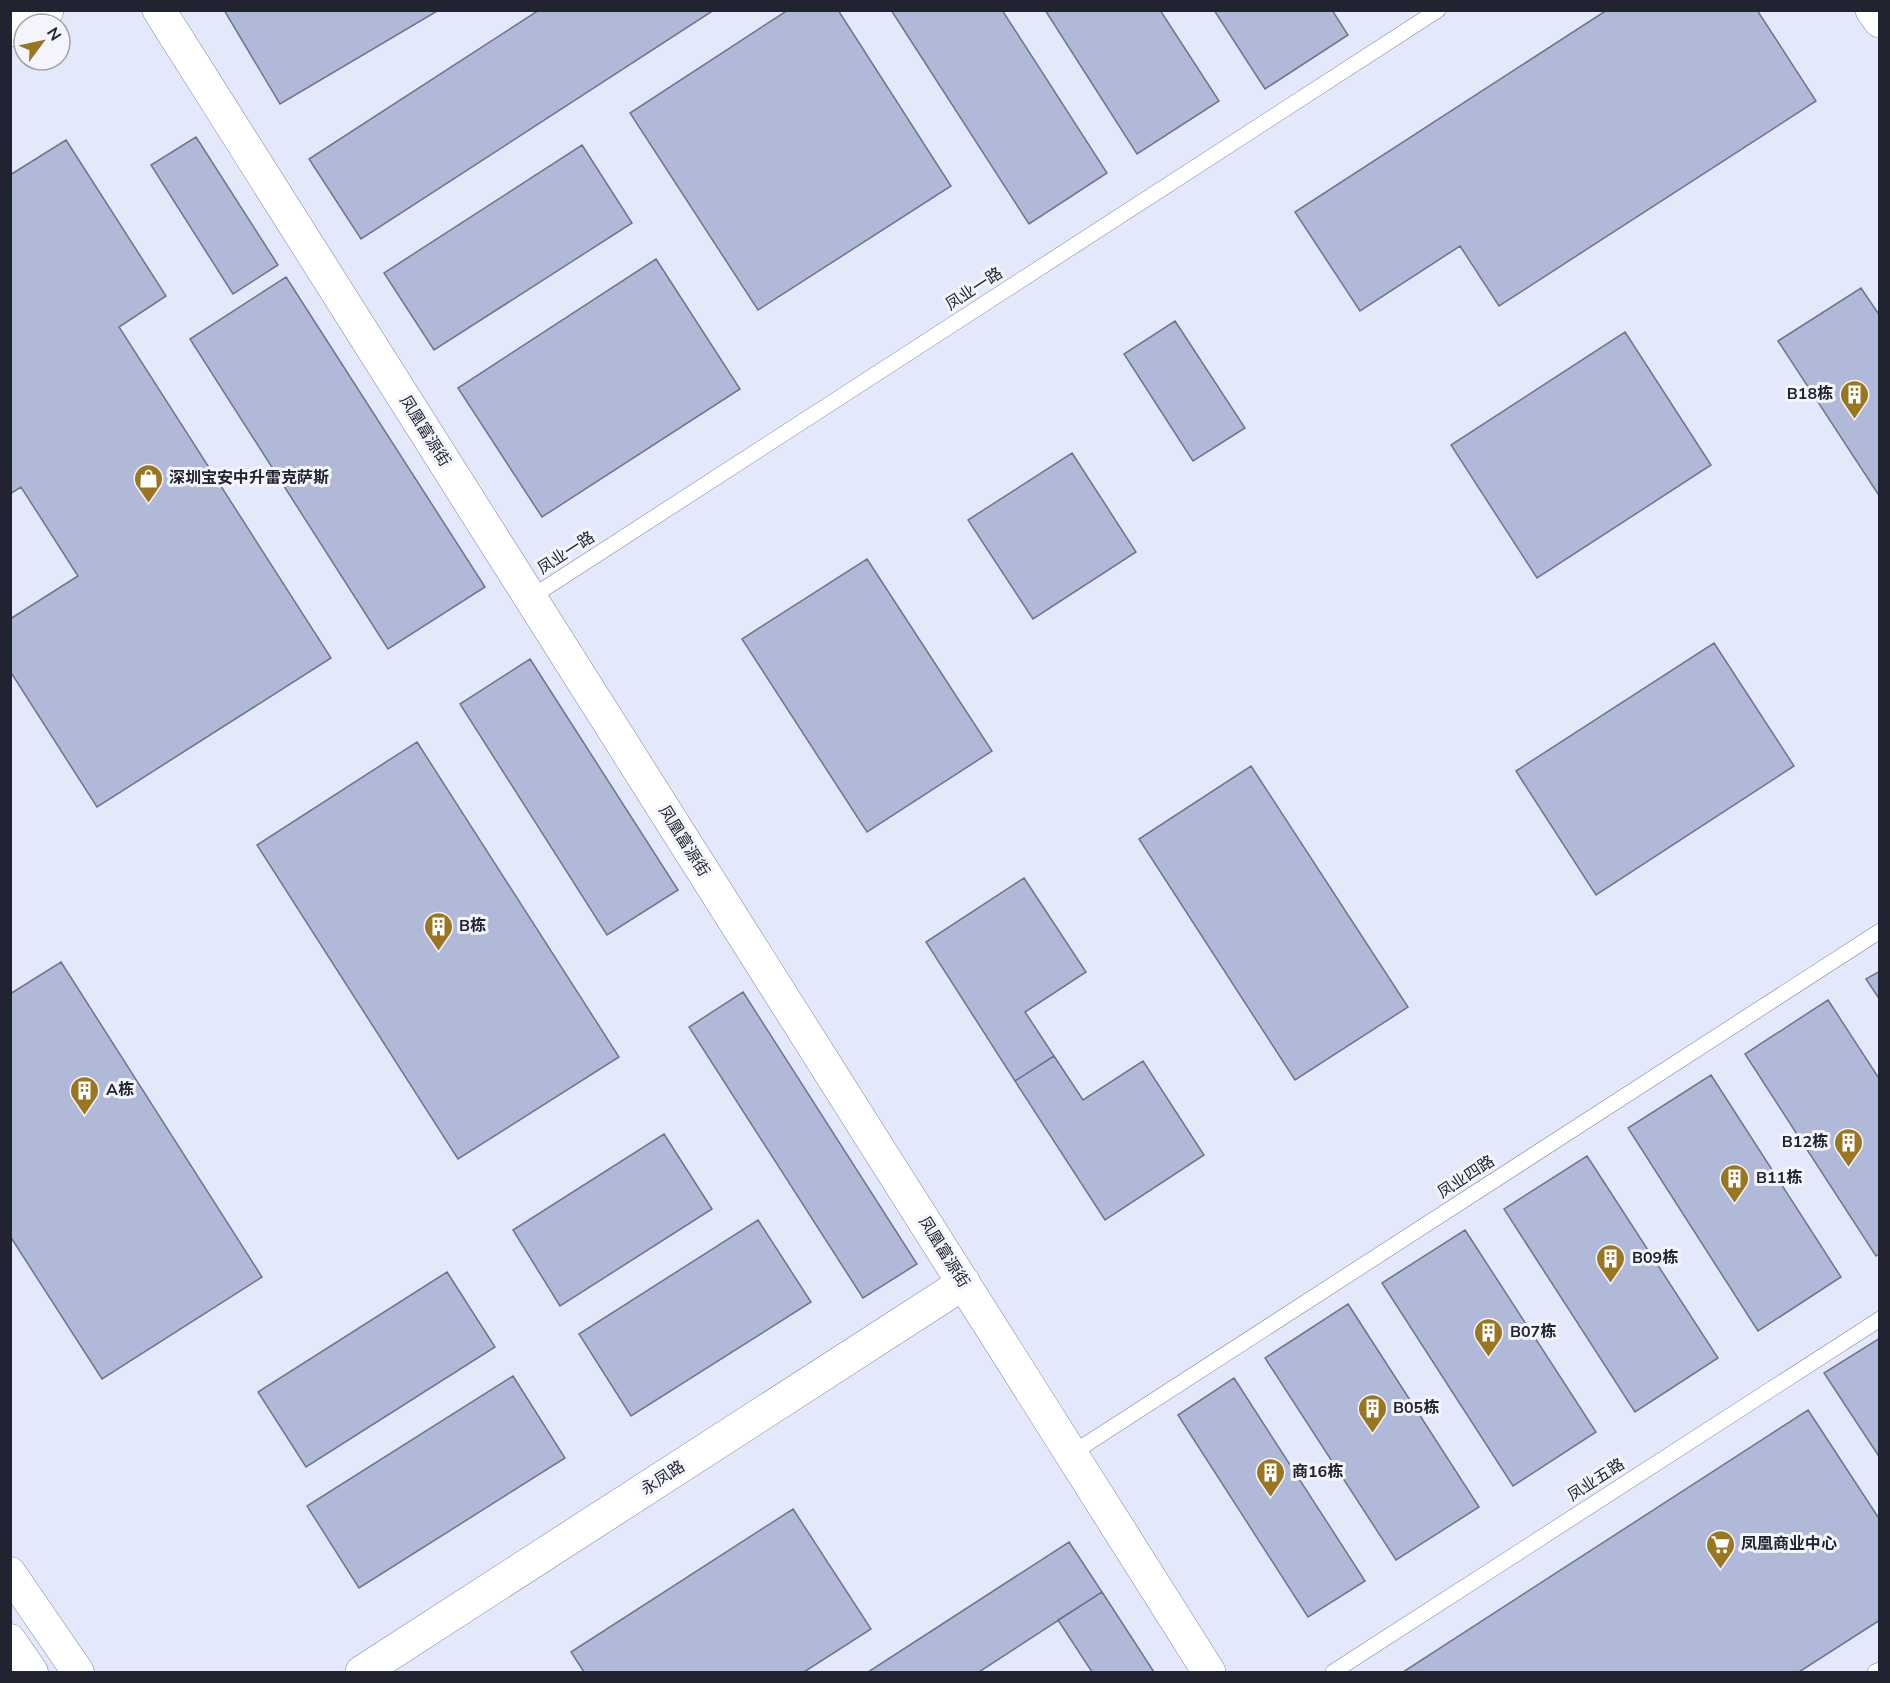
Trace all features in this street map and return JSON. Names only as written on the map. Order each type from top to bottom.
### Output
[{"type":"street","points":[[10,30],[47,10]]},
{"type":"street","name":"凤凰富源街","points":[[159,10],[1209,1672]]},
{"type":"street","points":[[1872,10],[1880,21]]},
{"type":"street","name":"永凤路","points":[[362,1672],[964,1283]]},
{"type":"street","points":[[10,1573],[78,1672]]},
{"type":"street","points":[[10,1640],[32,1672]]},
{"type":"lane","name":"凤业一路","points":[[530,598],[1438,10]]},
{"type":"lane","name":"凤业四路","points":[[1071,1454],[1880,931]]},
{"type":"lane","name":"凤业五路","points":[[1333,1672],[1880,1319]]},
{"type":"lane","points":[[1875,1672],[1880,1670]]},
{"type":"building","points":[[224,10],[439,10],[280,104]]},
{"type":"building","points":[[539,10],[714,10],[361,239],[309,159]]},
{"type":"building","points":[[788,10],[838,10],[951,186],[758,310],[630,113]]},
{"type":"building","points":[[891,10],[1002,10],[1107,173],[1029,224]]},
{"type":"building","points":[[1045,10],[1160,10],[1219,101],[1137,154]]},
{"type":"building","points":[[1214,10],[1332,10],[1348,35],[1265,89]]},
{"type":"building","points":[[1607,10],[1757,10],[1816,101],[1499,306],[1460,246],[1360,311],[1295,212]]},
{"type":"building","points":[[196,137],[278,265],[233,294],[151,165]]},
{"type":"building","name":"深圳宝安中升雷克萨斯","points":[[66,140],[166,296],[119,327],[331,658],[97,807],[10,671],[10,619],[78,576],[21,487],[10,494],[10,175]]},
{"type":"building","points":[[582,145],[632,223],[434,350],[384,273]]},
{"type":"building","points":[[656,259],[740,389],[542,517],[458,388]]},
{"type":"building","points":[[286,277],[485,587],[388,649],[190,339]]},
{"type":"building","name":"B18栋","points":[[1861,288],[1880,316],[1880,497],[1778,341]]},
{"type":"building","points":[[1175,321],[1245,428],[1193,461],[1124,354]]},
{"type":"building","points":[[1625,332],[1711,465],[1537,578],[1451,445]]},
{"type":"building","points":[[1072,453],[1136,552],[1033,619],[968,520]]},
{"type":"building","points":[[867,559],[992,751],[867,832],[742,639]]},
{"type":"building","points":[[1714,643],[1794,766],[1596,895],[1516,771]]},
{"type":"building","points":[[530,659],[678,890],[607,935],[460,704]]},
{"type":"building","name":"B栋","points":[[417,742],[619,1057],[458,1159],[257,845]]},
{"type":"building","points":[[1251,766],[1408,1007],[1295,1080],[1139,839]]},
{"type":"building","points":[[1024,878],[1086,972],[1025,1012],[1054,1056],[1015,1081],[926,942]]},
{"type":"building","name":"A栋","points":[[61,962],[262,1277],[102,1379],[10,1236],[10,994]]},
{"type":"building","points":[[1880,971],[1880,1000],[1866,979]]},
{"type":"building","points":[[743,992],[917,1264],[863,1298],[689,1027]]},
{"type":"building","name":"B12栋","points":[[1828,1000],[1880,1080],[1880,1253],[1876,1256],[1745,1054]]},
{"type":"building","points":[[1054,1056],[1083,1100],[1143,1061],[1204,1155],[1105,1220],[1015,1081]]},
{"type":"building","name":"B11栋","points":[[1711,1075],[1841,1277],[1758,1331],[1628,1128]]},
{"type":"building","points":[[664,1134],[712,1209],[560,1306],[513,1230]]},
{"type":"building","name":"B09栋","points":[[1587,1156],[1718,1358],[1635,1412],[1504,1209]]},
{"type":"building","points":[[758,1220],[811,1302],[631,1416],[579,1334]]},
{"type":"building","name":"B07栋","points":[[1465,1230],[1596,1432],[1513,1486],[1382,1283]]},
{"type":"building","points":[[447,1272],[495,1347],[306,1467],[258,1392]]},
{"type":"building","name":"B05栋","points":[[1348,1304],[1479,1507],[1396,1560],[1265,1358]]},
{"type":"building","points":[[1880,1338],[1880,1458],[1824,1373]]},
{"type":"building","points":[[513,1376],[565,1458],[359,1588],[307,1506]]},
{"type":"building","name":"商16栋","points":[[1234,1378],[1365,1581],[1308,1617],[1178,1415]]},
{"type":"building","name":"凤凰商业中心","points":[[1808,1410],[1880,1520],[1880,1620],[1799,1672],[1403,1672]]},
{"type":"building","points":[[793,1509],[871,1629],[804,1672],[584,1672],[571,1652]]},
{"type":"building","points":[[1069,1542],[1102,1592],[979,1672],[868,1672]]},
{"type":"building","points":[[1102,1592],[1154,1672],[1092,1672],[1058,1620]]},
{"type":"place","name":"B18栋","points":[[1854,420]]},
{"type":"place","name":"深圳宝安中升雷克萨斯","points":[[148,504]]},
{"type":"place","name":"B栋","points":[[438,952]]},
{"type":"place","name":"A栋","points":[[85,1116]]},
{"type":"place","name":"B12栋","points":[[1849,1168]]},
{"type":"place","name":"B11栋","points":[[1735,1204]]},
{"type":"place","name":"B09栋","points":[[1611,1284]]},
{"type":"place","name":"B07栋","points":[[1489,1358]]},
{"type":"place","name":"B05栋","points":[[1372,1434]]},
{"type":"place","name":"商16栋","points":[[1271,1498]]},
{"type":"place","name":"凤凰商业中心","points":[[1720,1570]]}]
